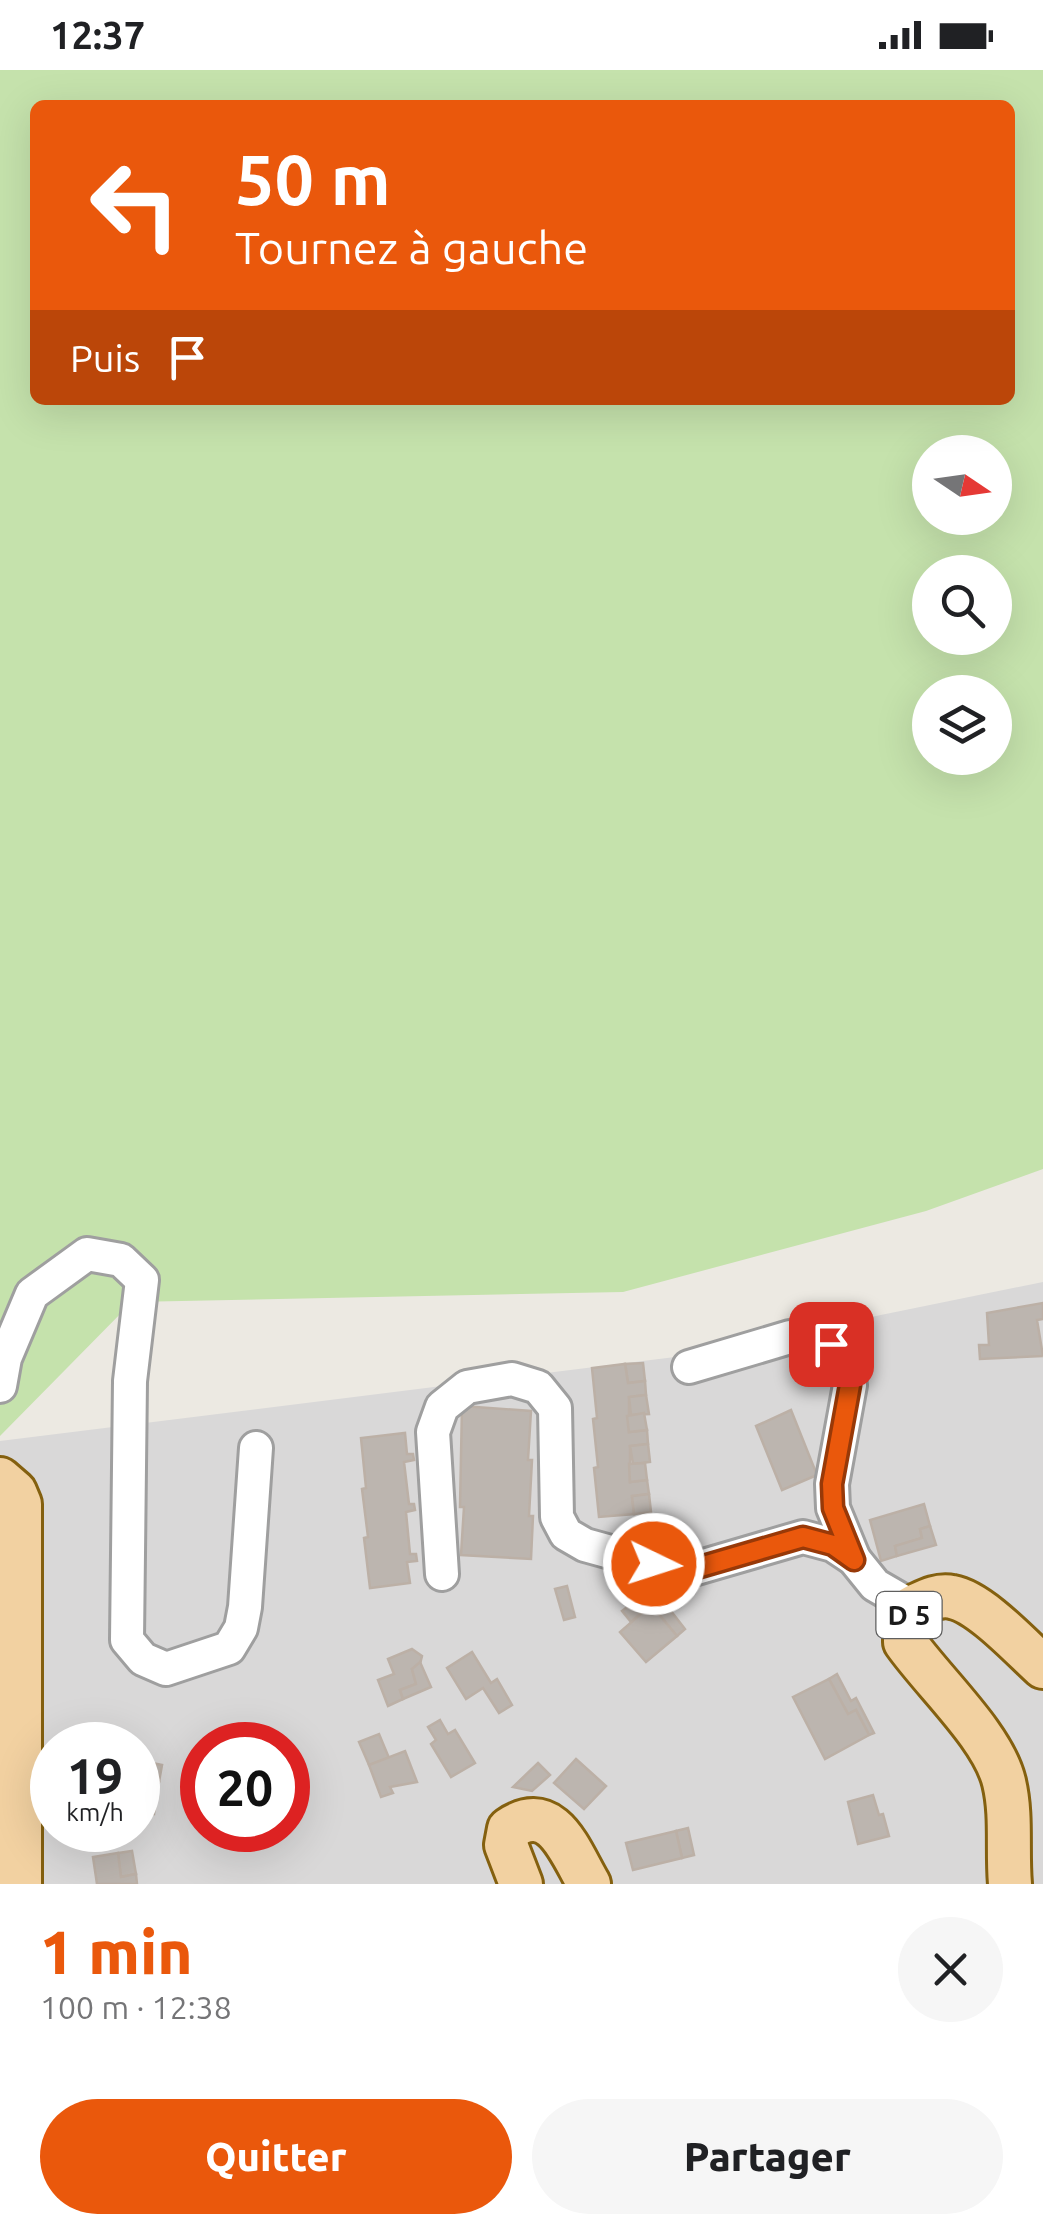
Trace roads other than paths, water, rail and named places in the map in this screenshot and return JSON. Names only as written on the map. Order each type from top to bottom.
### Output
[{"type":"main road","points":[[0,1479],[15,1492],[20,1504],[20,1884]]},
{"type":"main road","name":"D 5","points":[[1010,1884],[1009,1806],[1004,1778],[991,1750],[906,1642],[905,1626],[913,1607],[936,1596],[953,1597],[971,1605],[1043,1666]]},
{"type":"main road","points":[[521,1884],[506,1845],[510,1829],[524,1819],[537,1818],[562,1837],[589,1884]]},
{"type":"lane","points":[[0,1386],[5,1358],[32,1294],[87,1254],[121,1260],[142,1280],[130,1381],[127,1640],[143,1659],[166,1669],[229,1648],[240,1628],[246,1606],[256,1448]]},
{"type":"lane","points":[[690,1367],[790,1337],[831,1344],[850,1385],[832,1484],[833,1508],[854,1560]]},
{"type":"lane","points":[[442,1574],[433,1432],[442,1407],[468,1387],[512,1379],[538,1387],[555,1408],[557,1517],[566,1534],[585,1546],[683,1572],[803,1537],[833,1545],[854,1560],[875,1585],[913,1607]]}]
